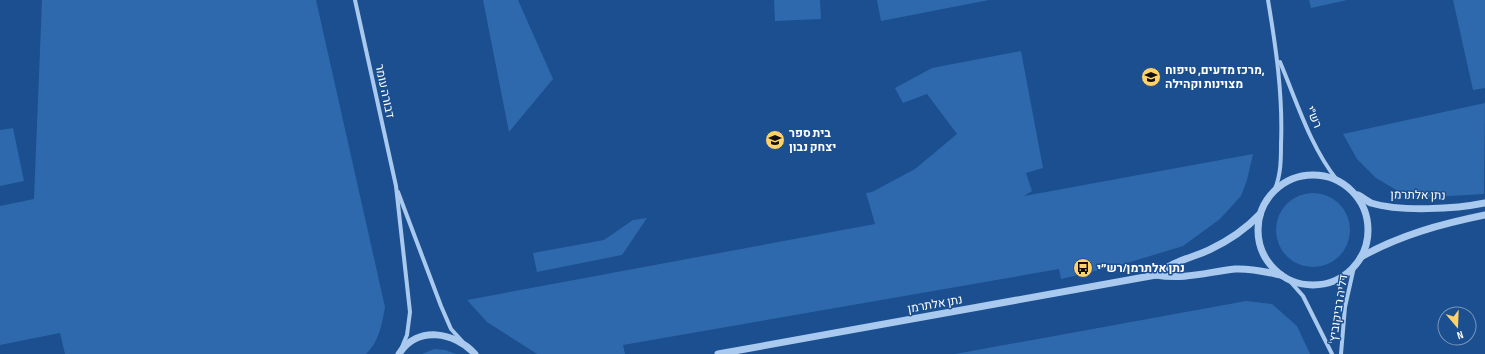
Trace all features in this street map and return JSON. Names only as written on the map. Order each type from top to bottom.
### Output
[{"type":"street","name":"דבורה עומר","points":[[355,0],[396,186],[410,312],[407,335],[400,353]]},
{"type":"street","name":"רש\"י","points":[[1268,0],[1278,58],[1282,118],[1280,177],[1276,189]]},
{"type":"street","name":"רש\"י","points":[[1278,58],[1316,147],[1326,166],[1337,180]]},
{"type":"street","points":[[1316,174],[1337,180],[1354,192],[1362,204],[1367,217],[1369,230],[1367,244],[1361,258],[1354,267],[1340,278],[1323,284],[1305,284],[1288,279],[1271,266],[1263,254],[1258,241],[1257,228],[1260,214],[1266,200],[1276,189],[1288,180],[1302,176],[1316,174]]},
{"type":"street","name":"דבורה עומר","points":[[396,186],[440,306],[451,329],[465,344]]},
{"type":"street","name":"נתן אלתרמן","points":[[1354,192],[1370,202],[1389,206],[1444,207],[1485,203]]},
{"type":"street","name":"נתן אלתרמן","points":[[1156,275],[1169,264],[1216,246],[1248,227],[1260,214]]},
{"type":"street","points":[[1361,258],[1409,234],[1436,226],[1485,215]]},
{"type":"street","name":"'דליה רביקוביץ","points":[[1341,354],[1345,307],[1354,267]]},
{"type":"street","name":"נתן אלתרמן","points":[[718,354],[1156,275],[1173,278],[1237,269],[1258,270],[1281,275]]},
{"type":"street","name":"'דליה רביקוביץ","points":[[1288,279],[1303,296],[1332,354]]},
{"type":"street","points":[[400,353],[410,343],[420,338],[432,335],[444,335],[455,338],[465,344],[475,354]]},
{"type":"shaded area","points":[[42,0],[316,0],[385,307],[377,338],[366,354],[65,354],[60,333],[0,345],[0,206],[34,199]]},
{"type":"shaded area","points":[[483,0],[518,0],[553,79],[509,132]]},
{"type":"shaded area","points":[[774,0],[820,0],[821,19],[775,21]]},
{"type":"shaded area","points":[[877,0],[989,0],[881,21]]},
{"type":"shaded area","points":[[1309,0],[1347,0],[1311,8]]},
{"type":"shaded area","points":[[1453,0],[1485,0],[1485,88],[1473,90]]},
{"type":"shaded area","points":[[1021,51],[1043,168],[1026,173],[1032,191],[1024,196],[1253,154],[1247,180],[1241,196],[1220,219],[1183,246],[1124,264],[1061,279],[1059,269],[623,345],[625,354],[537,354],[487,322],[467,300],[875,224],[866,193],[872,192],[915,169],[957,134],[927,94],[903,103],[895,88],[932,68]]},
{"type":"shaded area","points":[[1485,103],[1484,194],[1415,198],[1398,191],[1376,178],[1357,159],[1343,134]]},
{"type":"shaded area","points":[[13,128],[24,181],[0,186],[0,130]]},
{"type":"shaded area","points":[[1306,193],[1320,193],[1327,195],[1340,203],[1348,216],[1350,230],[1348,244],[1340,257],[1327,265],[1320,267],[1306,267],[1299,265],[1286,257],[1278,244],[1276,237],[1276,223],[1278,216],[1286,203],[1299,195]]},
{"type":"shaded area","points":[[647,218],[622,255],[537,272],[533,253],[604,240],[633,220]]},
{"type":"shaded area","points":[[1246,301],[1272,304],[1297,326],[1310,354],[955,354]]},
{"type":"shaded area","points":[[434,349],[445,350],[456,354],[422,354]]},
{"type":"place","name":"מרכז מדעים, טיפוח, מצוינות וקהילה","points":[[1151,77]]},
{"type":"place","name":"בית ספר יצחק נבון","points":[[775,140]]},
{"type":"place","name":"נתן אלתרמן/רש״י","points":[[1083,268]]}]
